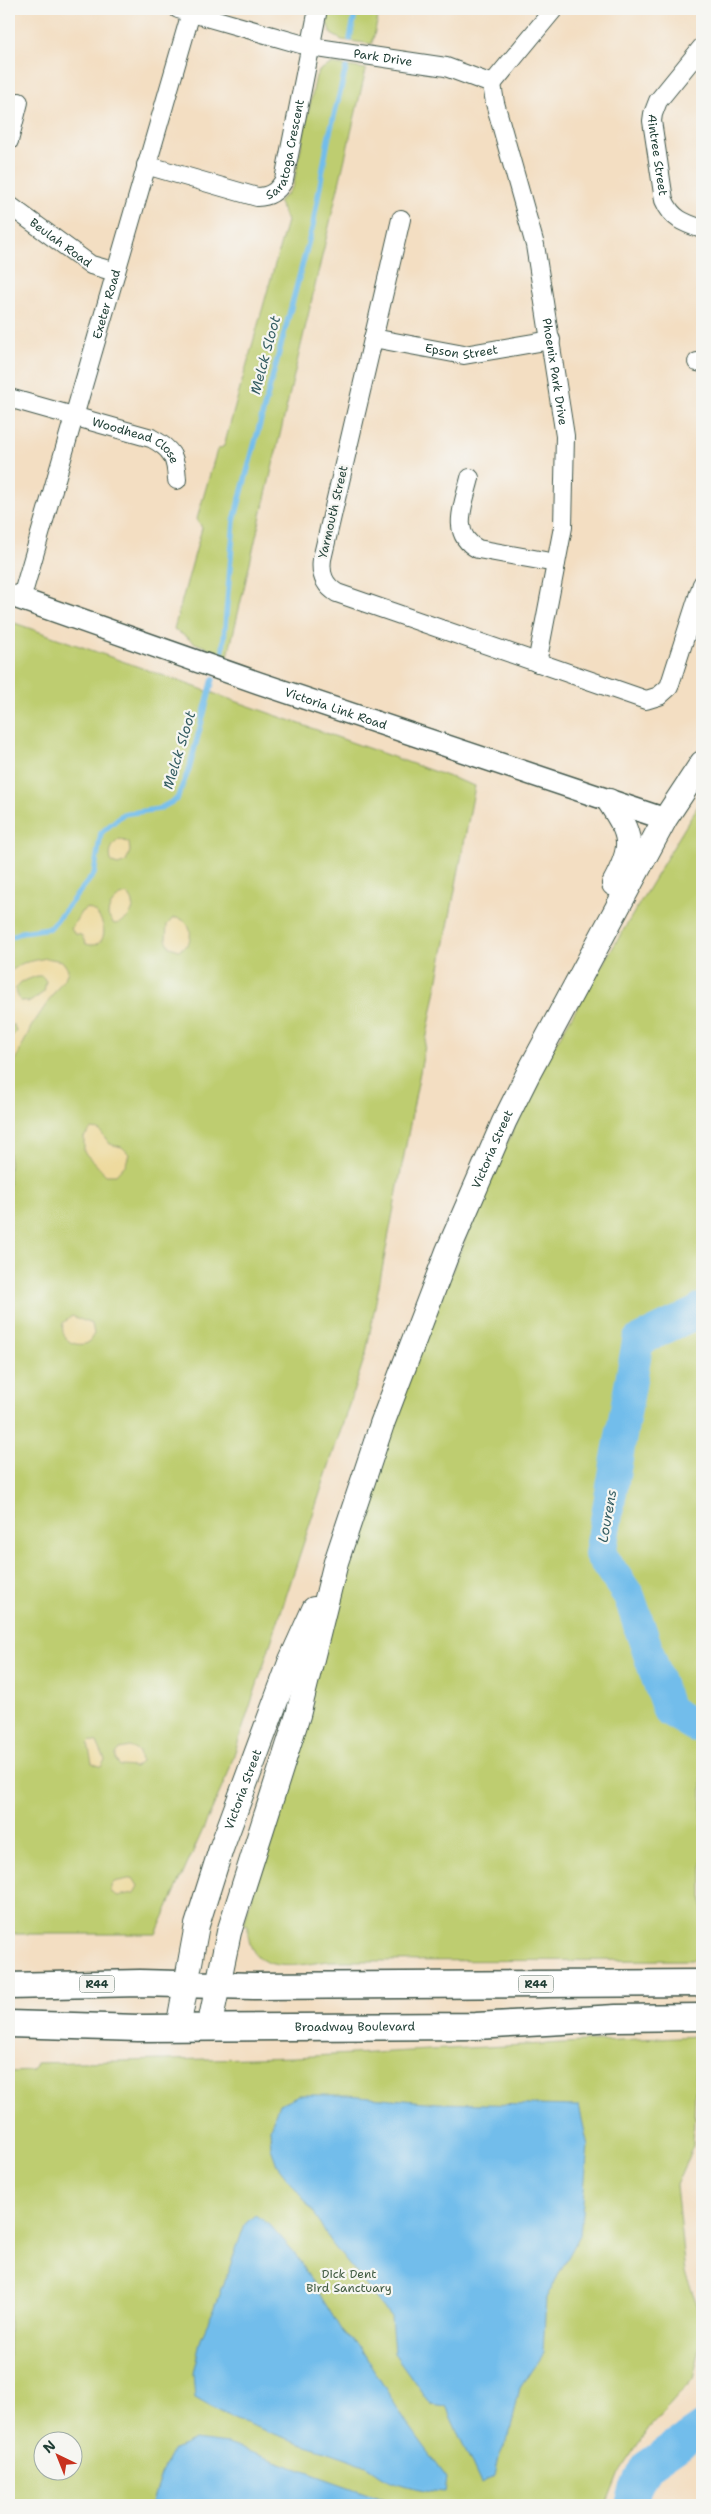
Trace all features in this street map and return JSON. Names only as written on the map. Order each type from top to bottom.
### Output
[{"type":"main road","name":"Victoria Street","points":[[209,2028],[229,1932],[298,1715],[336,1562],[382,1424],[448,1252],[504,1122],[665,819],[702,763]]},
{"type":"main road","points":[[586,965],[591,935],[628,852],[629,838],[627,831],[609,801]]},
{"type":"main road","name":"Victoria Street","points":[[178,2028],[197,1925],[224,1840],[291,1660],[336,1562]]},
{"type":"main road","name":"R44","points":[[9,1986],[702,1983]]},
{"type":"main road","name":"Broadway Boulevard","points":[[9,2024],[178,2028],[476,2026],[616,2018],[702,2017]]},
{"type":"street","name":"Saratoga Crescent","points":[[146,166],[257,197],[274,193],[284,180],[318,9]]},
{"type":"street","points":[[492,84],[554,9]]},
{"type":"street","name":"Park Drive","points":[[187,10],[310,47],[446,67],[492,84]]},
{"type":"street","name":"Exeter Road","points":[[15,597],[74,416],[146,166],[187,10]]},
{"type":"street","name":"Aintree Street","points":[[702,47],[658,101],[652,120],[664,200],[667,208],[677,219],[702,229]]},
{"type":"street","name":"Phoenix Park Drive","points":[[492,84],[494,102],[535,245],[563,415],[565,456],[563,527],[537,663]]},
{"type":"street","points":[[9,141],[19,102]]},
{"type":"street","name":"Beulah Road","points":[[9,205],[91,266],[116,272]]},
{"type":"street","name":"Yarmouth Street","points":[[401,219],[322,559],[322,576],[326,584],[337,593],[640,699],[659,696],[665,692],[672,680],[702,584]]},
{"type":"street","name":"Epson Street","points":[[373,338],[464,355],[550,340]]},
{"type":"street","name":"Woodhead Close","points":[[9,398],[151,438],[167,447],[176,463],[177,480]]},
{"type":"street","points":[[470,478],[460,522],[462,534],[470,545],[478,549],[556,563]]},
{"type":"street","name":"Victoria Link Road","points":[[15,597],[259,683],[665,819]]},
{"type":"green space","points":[[330,9],[380,9],[372,44],[342,40],[331,34],[327,22]]},
{"type":"green space","points":[[331,64],[366,69],[228,656],[195,643],[174,629],[202,528],[197,519],[217,450],[224,446],[287,221],[278,201],[293,186],[316,76],[320,70]]},
{"type":"green space","points":[[9,621],[475,786],[366,1353],[227,1776],[156,1934],[9,1934]]},
{"type":"green space","points":[[702,799],[702,1960],[328,1961],[287,1966],[263,1961],[255,1953],[249,1942],[248,1925],[244,1924],[325,1630],[398,1405],[487,1185],[551,1051]]},
{"type":"green space","name":"Dick Dent Bird Sanctuary","points":[[697,2036],[693,2146],[676,2185],[685,2273],[702,2317],[702,2339],[693,2379],[649,2428],[619,2472],[606,2505],[9,2505],[9,2072],[33,2071],[36,2063],[295,2057]]},
{"type":"sand","points":[[120,839],[129,843],[130,851],[126,862],[118,865],[112,863],[110,853],[112,846]]},
{"type":"sand","points":[[127,894],[131,898],[133,908],[128,917],[114,924],[108,916],[109,908],[116,899]]},
{"type":"sand","points":[[87,908],[99,917],[103,924],[103,937],[100,942],[94,945],[86,944],[81,935],[75,934],[71,929],[81,912]]},
{"type":"sand","points":[[173,918],[183,920],[190,930],[188,944],[179,950],[170,947],[166,939],[167,925]]},
{"type":"sand","points":[[46,958],[62,961],[68,969],[67,974],[31,1027],[9,1075],[9,1042],[16,1031],[14,1025],[9,1025],[9,972],[23,963]],"holes":[[[42,976],[46,981],[44,992],[30,1002],[20,1001],[15,989],[21,982]]]},
{"type":"sand","points":[[91,1129],[99,1130],[110,1144],[122,1147],[129,1154],[126,1164],[116,1175],[106,1175],[84,1152],[84,1137]]},
{"type":"sand","points":[[72,1316],[92,1324],[94,1334],[88,1343],[77,1344],[66,1338],[63,1323]]},
{"type":"sand","points":[[91,1741],[97,1742],[105,1760],[101,1767],[92,1763],[88,1744]]},
{"type":"sand","points":[[130,1747],[139,1752],[141,1762],[135,1767],[120,1766],[116,1760],[116,1754],[120,1749]]},
{"type":"sand","points":[[133,1878],[138,1886],[134,1893],[118,1896],[111,1892],[111,1886],[114,1882]]},
{"type":"water","points":[[299,2095],[348,2095],[437,2103],[579,2106],[588,2146],[580,2235],[546,2298],[543,2353],[520,2388],[509,2436],[499,2457],[495,2476],[481,2484],[446,2407],[431,2405],[394,2353],[391,2317],[329,2240],[313,2211],[277,2165],[271,2148],[270,2128],[279,2104]]},
{"type":"water","points":[[255,2215],[269,2224],[294,2252],[343,2333],[360,2347],[407,2424],[447,2478],[445,2492],[415,2488],[392,2481],[365,2465],[255,2427],[195,2398],[193,2373],[201,2338],[218,2300],[245,2224]]},
{"type":"water","points":[[194,2440],[228,2444],[399,2505],[151,2505],[161,2474],[174,2449]]},
{"type":"waterway","points":[[350,39],[356,9]]},
{"type":"waterway","name":"Melck Sloot","points":[[223,650],[234,521],[313,225],[328,140],[346,68]]},
{"type":"waterway","name":"Melck Sloot","points":[[9,938],[22,932],[50,928],[94,874],[101,833],[123,814],[159,809],[177,799],[189,769],[213,679]]},
{"type":"waterway","name":"Lourens","points":[[702,1308],[700,1311],[638,1341],[600,1554],[629,1596],[668,1710],[695,1726],[702,1723]]},
{"type":"waterway","name":"Lourens","points":[[631,2505],[635,2489],[646,2467],[702,2428]]}]
